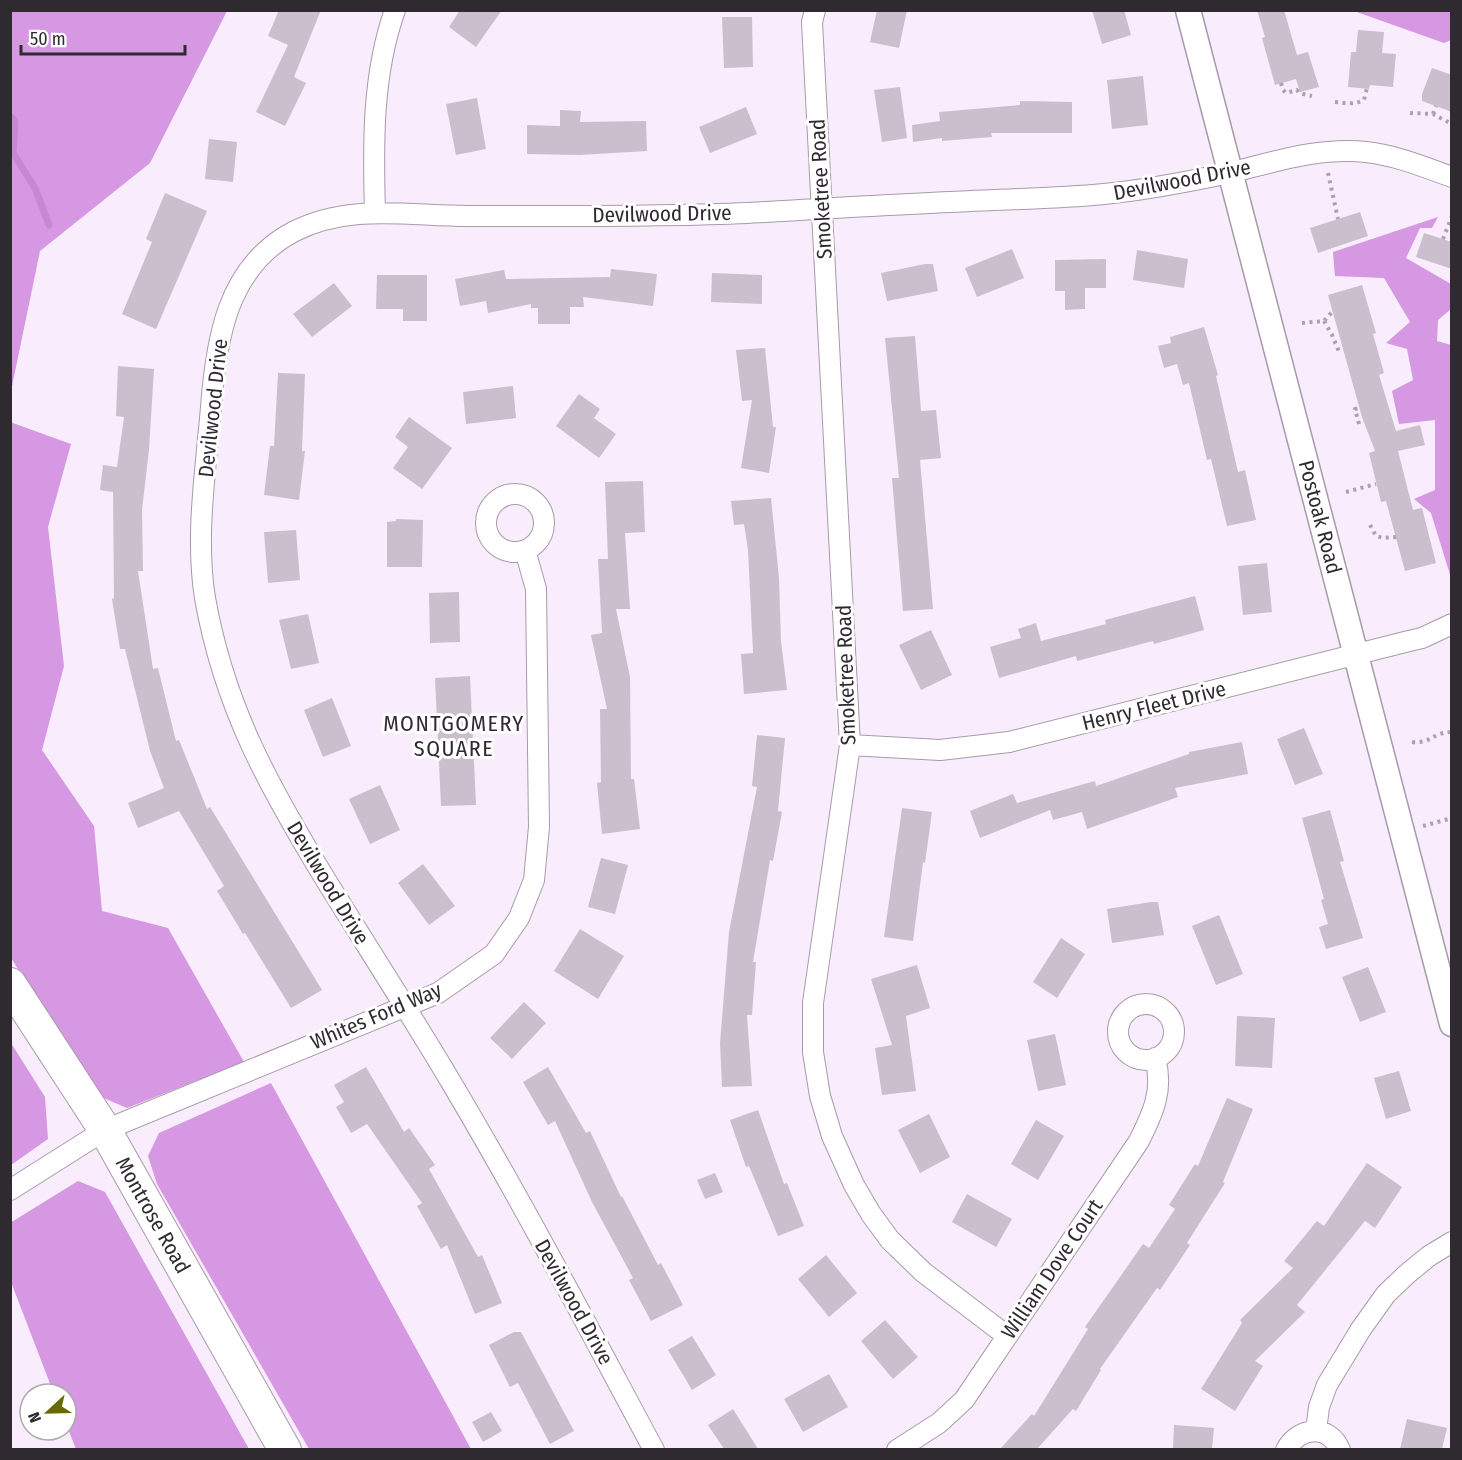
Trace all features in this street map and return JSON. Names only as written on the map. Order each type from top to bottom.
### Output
[{"type":"main road","name":"Montrose Road","points":[[10,984],[105,1130],[285,1449]]},
{"type":"street","points":[[375,213],[373,141],[379,74],[395,10]]},
{"type":"street","name":"Smoketree Road","points":[[815,10],[812,22],[850,745],[813,1003],[813,1052],[820,1096],[832,1136],[841,1160],[866,1204],[891,1240],[922,1272],[1007,1336]]},
{"type":"street","name":"Postoak Road","points":[[1188,10],[1452,1024]]},
{"type":"street","name":"Devilwood Drive","points":[[654,1449],[512,1187],[448,1077],[403,1007],[270,786],[247,739],[228,688],[205,594],[202,559],[203,518],[214,367],[225,313],[238,287],[250,268],[291,233],[315,222],[343,214],[460,216],[746,213],[822,207],[1101,195],[1168,186],[1323,152],[1350,151],[1383,154],[1452,177]]},
{"type":"street","name":"Whites Ford Way","points":[[10,1190],[105,1130],[438,993],[494,954],[519,918],[534,880],[539,827],[536,589],[525,550]]},
{"type":"street","name":"Henry Fleet Drive","points":[[850,745],[940,750],[1009,742],[1422,638],[1452,624]]},
{"type":"street","name":"William Dove Court","points":[[897,1449],[924,1434],[953,1413],[964,1400],[1139,1141],[1154,1112],[1159,1090],[1159,1072],[1155,1059]]},
{"type":"street","points":[[1316,1431],[1319,1407],[1327,1385],[1361,1329],[1386,1294],[1429,1256],[1452,1242]]},
{"type":"street","points":[[1286,1449],[1298,1434],[1316,1431],[1332,1438],[1340,1449]]},
{"type":"path","points":[[1281,83],[1285,92],[1297,90],[1299,93],[1312,96]]},
{"type":"path","points":[[1335,102],[1358,103],[1364,100],[1367,88]]},
{"type":"path","points":[[1433,114],[1436,106]]},
{"type":"path","points":[[1410,113],[1433,114],[1452,124]]},
{"type":"path","points":[[1323,152],[1338,219]]},
{"type":"path","points":[[1443,239],[1452,216]]},
{"type":"path","points":[[1302,323],[1324,321],[1332,312]]},
{"type":"path","points":[[1324,321],[1340,354]]},
{"type":"path","points":[[1359,424],[1355,409],[1360,408]]},
{"type":"path","points":[[1346,492],[1376,484]]},
{"type":"path","points":[[1370,525],[1376,536],[1396,537]]},
{"type":"path","points":[[1412,742],[1422,743],[1437,734],[1450,732]]},
{"type":"path","points":[[1402,832],[1452,818]]},
{"type":"shaded area","points":[[11,10],[227,11],[150,163],[40,251],[11,391]]},
{"type":"shaded area","points":[[1354,11],[1451,11],[1451,40],[1444,43]]},
{"type":"shaded area","points":[[1438,217],[1432,228],[1420,228],[1406,258],[1451,284],[1451,309],[1438,320],[1437,341],[1451,345],[1451,578],[1431,513],[1414,499],[1435,490],[1435,420],[1399,424],[1392,391],[1413,380],[1407,349],[1386,343],[1410,322],[1384,278],[1335,276],[1333,252]]},
{"type":"shaded area","points":[[10,422],[71,444],[48,527],[64,666],[42,750],[94,826],[102,911],[168,928],[244,1062],[127,1108],[99,1096],[11,958]]},
{"type":"shaded area","points":[[11,1043],[45,1097],[48,1139],[11,1165]]},
{"type":"shaded area","points":[[271,1083],[471,1449],[309,1449],[157,1184],[148,1156],[159,1133]]},
{"type":"shaded area","points":[[78,1181],[105,1192],[249,1449],[76,1449],[73,1442],[78,1442],[78,1382],[49,1382],[11,1282],[10,1223]]},
{"type":"building","points":[[279,10],[321,10],[294,77],[306,83],[285,126],[256,112],[288,45],[268,36]]},
{"type":"building","points":[[460,10],[502,10],[476,47],[449,27]]},
{"type":"building","points":[[877,10],[907,10],[899,48],[870,42]]},
{"type":"building","points":[[1092,10],[1124,10],[1131,35],[1102,44]]},
{"type":"building","points":[[1257,10],[1284,10],[1297,55],[1308,52],[1319,87],[1300,92],[1296,79],[1275,85]]},
{"type":"building","points":[[722,17],[752,17],[753,67],[724,68]]},
{"type":"building","points":[[1358,30],[1384,32],[1382,53],[1396,54],[1393,87],[1370,85],[1369,89],[1348,87],[1351,52],[1356,52]]},
{"type":"building","points":[[1432,68],[1452,75],[1452,112],[1422,101],[1422,94]]},
{"type":"building","points":[[1143,76],[1148,125],[1112,129],[1107,80]]},
{"type":"building","points":[[900,87],[907,138],[882,142],[874,90]]},
{"type":"building","points":[[477,98],[486,149],[456,155],[446,104]]},
{"type":"building","points":[[1020,101],[1072,102],[1072,133],[991,133],[992,137],[942,141],[942,138],[913,142],[912,125],[940,121],[939,112],[1020,105]]},
{"type":"building","points":[[746,107],[757,134],[710,153],[699,127]]},
{"type":"building","points":[[560,110],[581,111],[580,122],[646,121],[647,151],[580,155],[527,154],[527,125],[560,126]]},
{"type":"building","points":[[209,139],[237,142],[233,182],[205,179]]},
{"type":"building","points":[[165,193],[207,211],[156,329],[122,314],[152,242],[146,239]]},
{"type":"building","points":[[1360,212],[1368,236],[1318,253],[1310,228]]},
{"type":"building","points":[[1424,233],[1452,242],[1452,269],[1416,257]]},
{"type":"building","points":[[1012,249],[1024,278],[977,297],[965,268]]},
{"type":"building","points":[[1137,250],[1188,259],[1184,288],[1133,280]]},
{"type":"building","points":[[1106,259],[1106,288],[1085,288],[1085,309],[1065,310],[1065,291],[1055,291],[1055,260]]},
{"type":"building","points":[[933,264],[938,291],[887,301],[881,273]]},
{"type":"building","points":[[611,269],[657,274],[653,306],[583,297],[584,307],[570,307],[570,324],[538,324],[538,308],[531,308],[531,304],[488,313],[486,301],[460,306],[455,279],[504,270],[506,279],[610,277]]},
{"type":"building","points":[[712,273],[762,275],[762,304],[711,302]]},
{"type":"building","points":[[377,275],[427,275],[427,321],[403,321],[403,309],[376,309]]},
{"type":"building","points":[[334,283],[352,306],[312,337],[293,314]]},
{"type":"building","points":[[1362,285],[1376,333],[1373,334],[1384,373],[1379,375],[1396,431],[1420,425],[1425,445],[1398,451],[1413,510],[1422,508],[1436,563],[1405,571],[1386,501],[1381,502],[1369,453],[1375,451],[1362,417],[1328,295]]},
{"type":"building","points":[[1204,327],[1218,375],[1216,376],[1238,472],[1245,470],[1256,520],[1227,526],[1211,459],[1207,460],[1189,383],[1183,385],[1177,364],[1164,368],[1158,346],[1171,343],[1170,337]]},
{"type":"building","points":[[915,336],[921,411],[936,410],[941,458],[920,460],[933,609],[903,611],[892,478],[899,478],[885,338]]},
{"type":"building","points":[[765,348],[773,427],[776,427],[769,473],[741,468],[752,400],[742,401],[736,350]]},
{"type":"building","points":[[118,366],[154,369],[149,450],[142,510],[143,571],[138,571],[153,669],[158,668],[176,741],[179,740],[207,809],[210,807],[322,990],[291,1008],[217,891],[224,886],[179,811],[138,828],[128,803],[164,788],[150,751],[125,649],[120,649],[112,599],[114,598],[113,492],[100,490],[103,465],[117,467],[124,417],[116,416]]},
{"type":"building","points":[[278,373],[305,374],[302,451],[305,451],[299,500],[264,495],[270,446],[274,446]]},
{"type":"building","points":[[513,386],[516,418],[466,424],[463,392]]},
{"type":"building","points":[[579,394],[600,409],[594,418],[616,434],[599,458],[556,426]]},
{"type":"building","points":[[409,417],[452,448],[422,489],[393,468],[408,447],[395,437]]},
{"type":"building","points":[[643,481],[645,532],[625,533],[630,609],[616,609],[630,677],[631,779],[634,779],[640,829],[602,834],[597,783],[601,782],[600,709],[607,709],[591,635],[602,633],[598,559],[608,559],[605,482]]},
{"type":"building","points":[[771,498],[779,578],[781,641],[787,690],[744,694],[741,654],[753,653],[748,550],[744,524],[734,525],[731,501]]},
{"type":"building","points":[[396,519],[423,520],[422,567],[387,567],[387,522],[396,521]]},
{"type":"building","points":[[296,530],[300,580],[268,583],[264,532]]},
{"type":"building","points":[[1267,563],[1272,612],[1243,615],[1238,566]]},
{"type":"building","points":[[459,592],[460,642],[430,643],[429,593]]},
{"type":"building","points":[[1195,596],[1204,630],[1077,661],[1076,656],[999,678],[990,647],[1021,638],[1018,629],[1036,623],[1041,641],[1106,624],[1105,620]]},
{"type":"building","points":[[308,614],[319,663],[291,669],[279,620]]},
{"type":"building","points":[[931,630],[952,675],[921,690],[899,645]]},
{"type":"building","points":[[470,676],[476,805],[441,806],[435,678]]},
{"type":"building","points":[[332,698],[351,746],[323,757],[304,710]]},
{"type":"building","points":[[1304,728],[1323,774],[1295,785],[1277,739]]},
{"type":"building","points":[[757,735],[785,738],[778,811],[782,812],[773,861],[770,860],[753,962],[756,962],[752,1015],[747,1015],[752,1086],[722,1087],[720,1043],[729,932],[757,787],[752,786]]},
{"type":"building","points":[[1242,742],[1248,774],[1175,788],[1178,797],[1087,829],[1082,812],[1053,820],[1050,810],[980,838],[970,811],[1013,794],[1017,803],[1095,781],[1096,786],[1189,754],[1189,752]]},
{"type":"building","points":[[380,785],[400,830],[370,844],[349,799]]},
{"type":"building","points":[[902,808],[932,812],[913,941],[884,937]]},
{"type":"building","points":[[1330,810],[1344,861],[1340,862],[1363,938],[1326,949],[1319,927],[1328,924],[1321,900],[1324,899],[1302,818]]},
{"type":"building","points":[[601,858],[628,865],[615,914],[588,907]]},
{"type":"building","points":[[423,864],[455,906],[429,925],[398,883]]},
{"type":"building","points":[[1158,902],[1164,935],[1112,943],[1107,909]]},
{"type":"building","points":[[1219,915],[1243,974],[1216,985],[1192,926]]},
{"type":"building","points":[[580,929],[624,956],[598,999],[554,971]]},
{"type":"building","points":[[1061,938],[1085,954],[1057,998],[1033,982]]},
{"type":"building","points":[[917,965],[930,1008],[906,1016],[916,1091],[882,1095],[875,1048],[892,1045],[871,979]]},
{"type":"building","points":[[1368,967],[1386,1012],[1360,1022],[1342,977]]},
{"type":"building","points":[[524,1002],[546,1023],[512,1059],[490,1038]]},
{"type":"building","points":[[1237,1016],[1275,1018],[1272,1068],[1235,1066]]},
{"type":"building","points":[[1055,1034],[1066,1085],[1038,1091],[1027,1040]]},
{"type":"building","points":[[366,1067],[404,1132],[409,1128],[435,1165],[429,1169],[478,1257],[482,1255],[502,1303],[475,1314],[447,1245],[441,1249],[417,1206],[422,1203],[367,1124],[351,1133],[336,1107],[344,1102],[334,1085]]},
{"type":"building","points":[[548,1067],[586,1133],[590,1131],[621,1197],[658,1265],[661,1263],[683,1305],[651,1321],[629,1280],[633,1278],[592,1202],[555,1121],[548,1125],[523,1082]]},
{"type":"building","points":[[1399,1071],[1411,1111],[1386,1119],[1374,1078]]},
{"type":"building","points":[[1227,1098],[1253,1109],[1223,1182],[1225,1183],[1187,1243],[1190,1245],[1160,1290],[1157,1288],[1100,1369],[1076,1411],[1073,1409],[1037,1449],[1000,1449],[1032,1414],[1034,1416],[1088,1329],[1085,1327],[1143,1244],[1149,1248],[1175,1209],[1169,1205],[1195,1164],[1198,1166]]},
{"type":"building","points":[[758,1110],[784,1184],[787,1183],[804,1226],[778,1236],[749,1166],[746,1167],[730,1120]]},
{"type":"building","points":[[929,1114],[950,1157],[920,1173],[898,1130]]},
{"type":"building","points":[[1036,1120],[1064,1136],[1038,1180],[1011,1164]]},
{"type":"building","points":[[1367,1163],[1402,1187],[1375,1228],[1365,1221],[1297,1305],[1305,1312],[1255,1361],[1263,1366],[1235,1411],[1201,1389],[1242,1323],[1240,1320],[1293,1268],[1284,1261],[1317,1221],[1324,1226]]},
{"type":"building","points":[[715,1173],[723,1192],[705,1199],[697,1180]]},
{"type":"building","points":[[967,1194],[1012,1219],[996,1247],[952,1222]]},
{"type":"building","points":[[826,1255],[857,1293],[829,1317],[798,1279]]},
{"type":"building","points":[[885,1320],[918,1357],[893,1379],[861,1341]]},
{"type":"building","points":[[514,1332],[521,1332],[574,1431],[550,1444],[518,1383],[510,1387],[489,1345]]},
{"type":"building","points":[[692,1336],[716,1375],[692,1390],[668,1350]]},
{"type":"building","points":[[829,1374],[848,1407],[803,1432],[784,1399]]},
{"type":"building","points":[[733,1409],[758,1449],[724,1449],[708,1425]]},
{"type":"building","points":[[491,1412],[502,1431],[483,1442],[472,1422]]},
{"type":"building","points":[[1407,1419],[1447,1428],[1442,1449],[1400,1449]]},
{"type":"building","points":[[1174,1425],[1214,1428],[1212,1449],[1173,1449]]},
{"type":"waterway","points":[[10,116],[15,121],[13,153],[35,188],[49,225]]},
{"type":"district","name":"MONTGOMERY SQUARE","points":[[454,736]]}]
